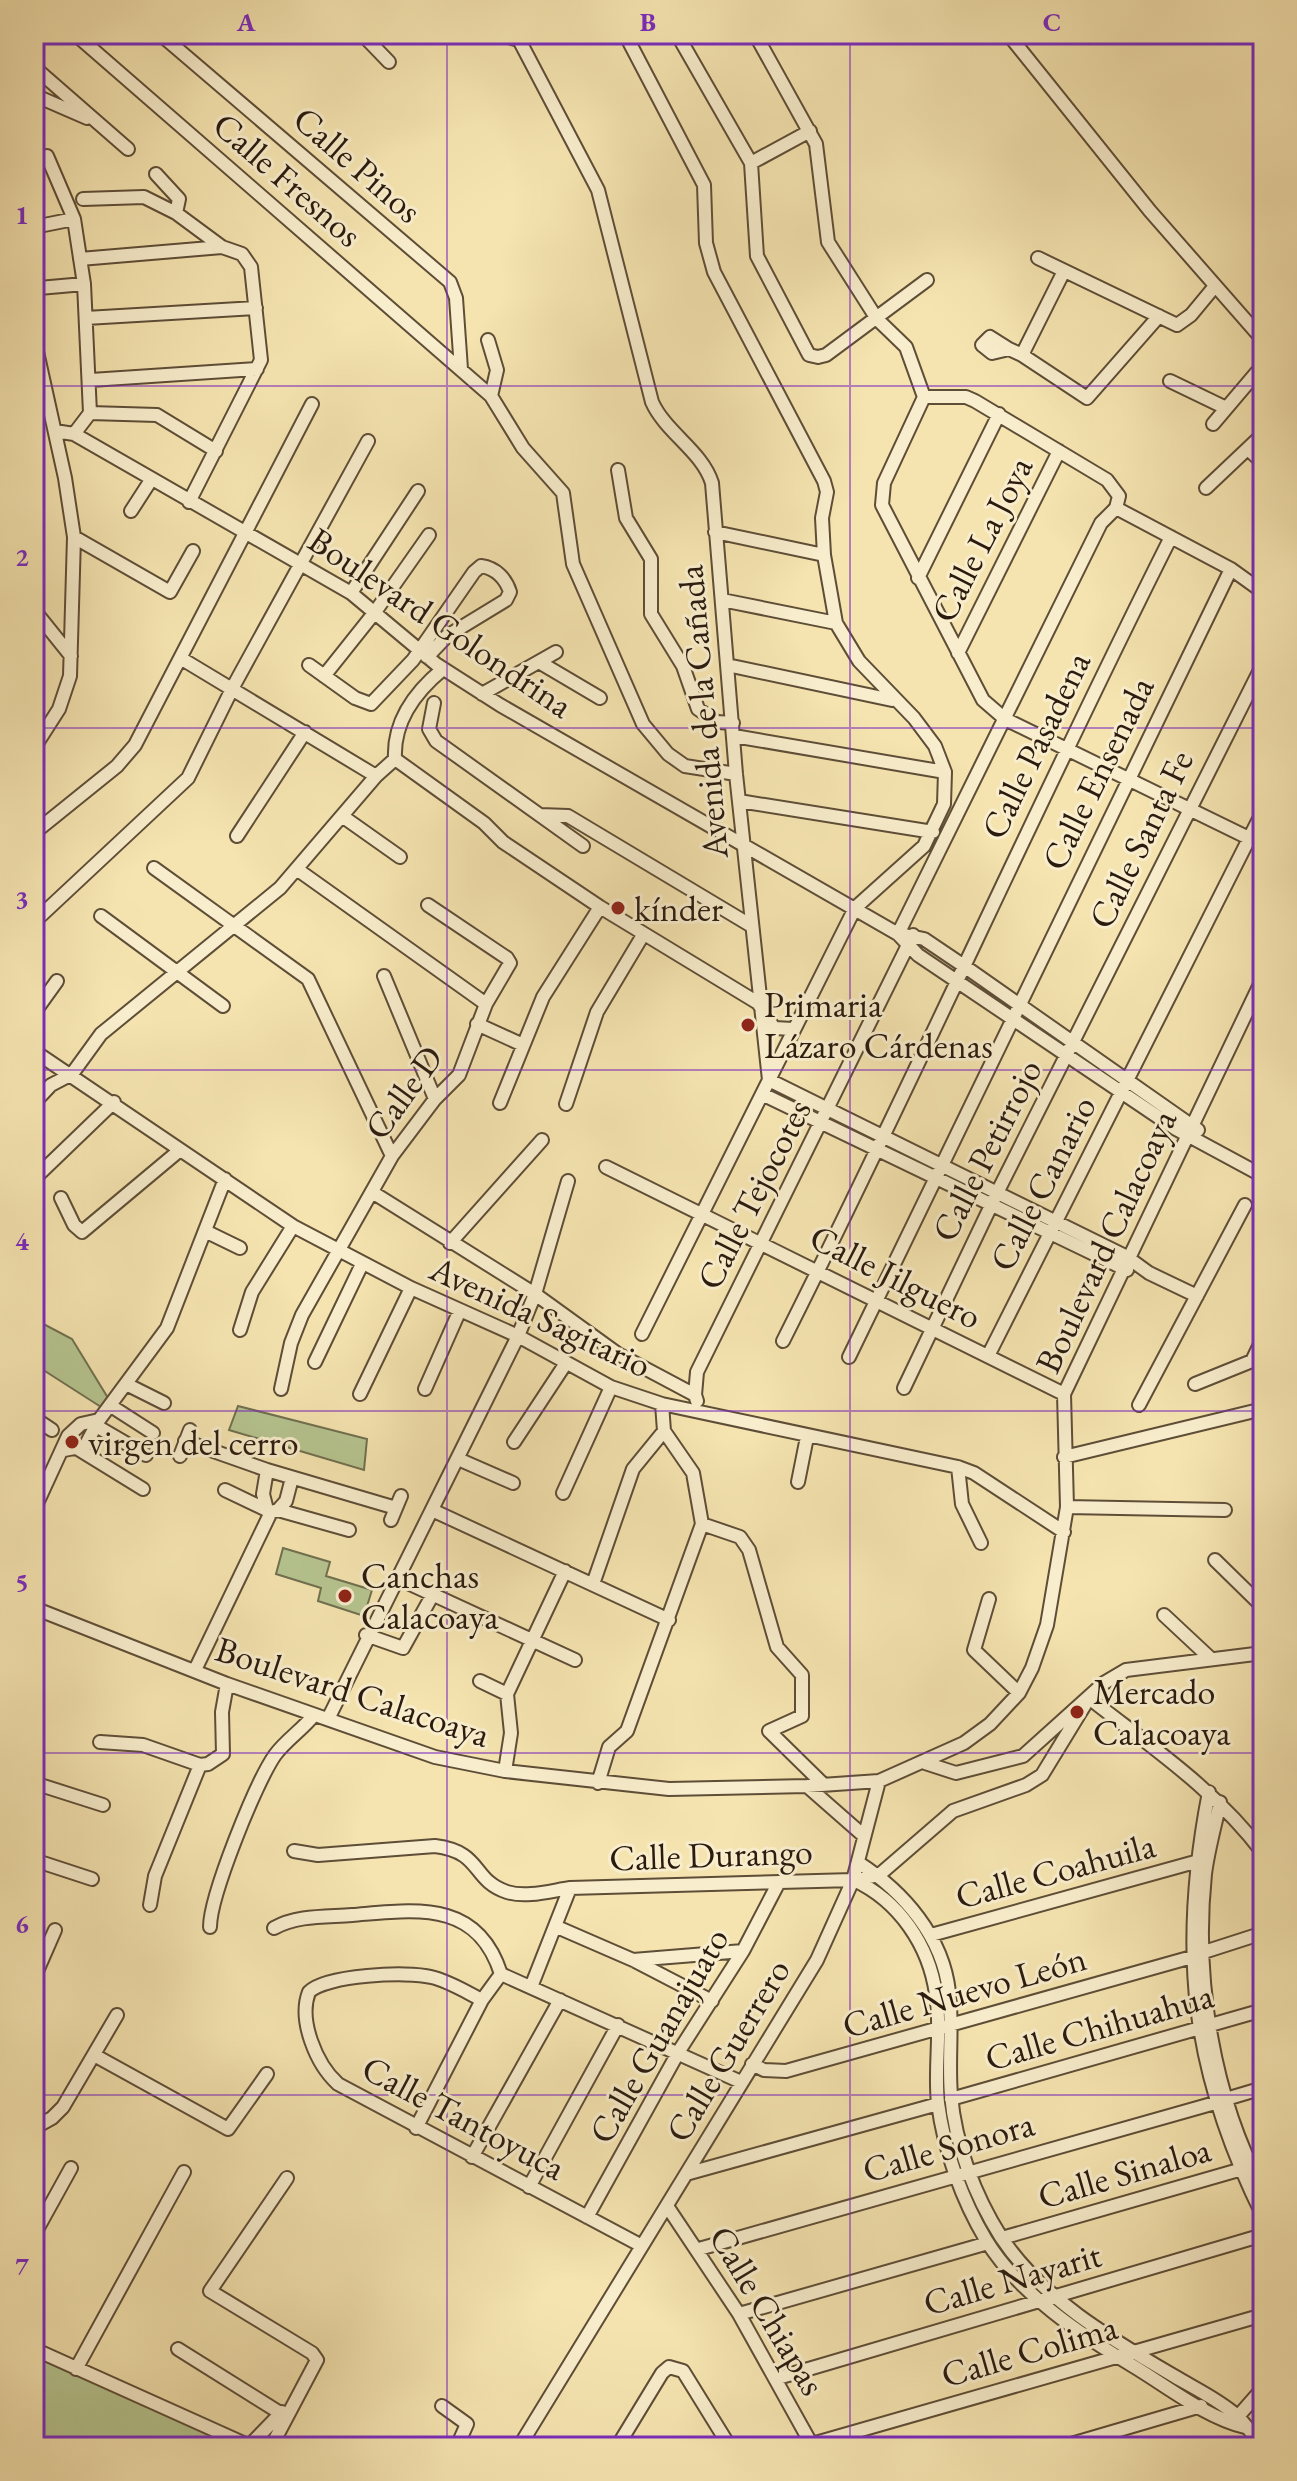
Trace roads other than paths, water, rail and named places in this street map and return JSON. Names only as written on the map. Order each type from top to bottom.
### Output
[{"type":"street","name":"Calle Fresnos","points":[[75,34],[491,396],[531,459],[563,493],[573,564],[643,724],[661,747],[685,766],[704,772],[736,774]]},
{"type":"street","name":"Calle Pinos","points":[[160,34],[450,282],[456,298],[461,369]]},
{"type":"street","points":[[362,34],[389,62]]},
{"type":"street","points":[[498,34],[518,37]]},
{"type":"street","points":[[625,34],[704,185],[706,243],[714,272],[824,481],[827,492],[822,518],[824,555],[836,623],[859,661],[926,732],[945,772],[944,804],[933,832],[910,861],[855,908],[642,1334]]},
{"type":"street","points":[[677,34],[751,163],[757,256],[803,348],[818,357],[877,319],[927,280]]},
{"type":"street","points":[[755,34],[810,131],[820,158],[828,242],[877,319],[906,347],[924,397],[881,495],[887,516],[983,700],[1005,719],[1263,845]]},
{"type":"street","points":[[1008,34],[1150,211],[1263,340]]},
{"type":"street","name":"Avenida de la Cañada","points":[[518,37],[598,190],[652,402],[664,422],[709,474],[750,925],[769,1080]]},
{"type":"street","points":[[34,67],[128,149]]},
{"type":"street","points":[[34,95],[101,124]]},
{"type":"street","points":[[751,163],[810,131]]},
{"type":"street","points":[[47,156],[74,219],[84,284],[91,380],[90,413],[74,434],[55,431]]},
{"type":"street","points":[[156,174],[179,199],[176,213]]},
{"type":"street","points":[[83,199],[135,194],[176,213],[222,247],[248,260],[261,352],[257,369],[189,502]]},
{"type":"street","points":[[34,227],[74,219]]},
{"type":"street","points":[[80,259],[222,247]]},
{"type":"street","points":[[1038,258],[1177,325],[1185,321],[1215,286]]},
{"type":"street","points":[[1064,271],[1016,352],[1087,398],[1159,316]]},
{"type":"street","points":[[39,288],[84,284]]},
{"type":"street","points":[[86,318],[256,308]]},
{"type":"street","points":[[34,338],[74,537],[71,656],[66,692],[34,748]]},
{"type":"street","points":[[488,340],[497,370],[491,396]]},
{"type":"street","points":[[1213,424],[1263,365]]},
{"type":"street","points":[[91,380],[257,369]]},
{"type":"street","points":[[1170,381],[1226,408]]},
{"type":"street","points":[[898,934],[1101,523],[1116,508],[1119,496],[1115,486],[966,397],[924,397]]},
{"type":"street","points":[[34,833],[127,757],[182,659],[312,404]]},
{"type":"street","points":[[90,413],[157,415],[216,451]]},
{"type":"street","points":[[918,578],[999,414]]},
{"type":"street","name":"Boulevard Golondrina","points":[[74,434],[189,502],[248,531],[351,593],[423,654],[500,705],[745,848],[898,934],[964,966],[1129,1079],[1191,1130]]},
{"type":"street","points":[[1206,488],[1263,434]]},
{"type":"street","points":[[34,922],[180,788],[368,441]]},
{"type":"street","points":[[1248,449],[1263,463]]},
{"type":"street","name":"Calle La Joya","points":[[958,653],[1059,451]]},
{"type":"street","points":[[618,470],[626,518],[651,559],[651,614],[683,666],[698,709],[733,729],[945,772]]},
{"type":"street","points":[[131,511],[151,480]]},
{"type":"street","points":[[351,593],[418,491]]},
{"type":"street","points":[[1116,508],[1231,569],[1263,592]]},
{"type":"street","points":[[715,532],[824,555]]},
{"type":"street","points":[[324,676],[375,612],[429,535]]},
{"type":"street","points":[[74,537],[170,592],[193,551]]},
{"type":"street","name":"Calle Pasadena","points":[[783,1341],[885,1138],[1064,748],[1171,537]]},
{"type":"street","points":[[309,665],[371,704],[423,654],[506,600],[510,592],[497,572],[481,566],[474,572],[423,654]]},
{"type":"street","name":"Calle Ensenada","points":[[849,1357],[1127,778],[1231,569]]},
{"type":"street","points":[[722,600],[836,623]]},
{"type":"street","points":[[34,610],[71,656]]},
{"type":"street","points":[[482,694],[556,652]]},
{"type":"street","points":[[182,659],[376,776]]},
{"type":"street","points":[[539,662],[600,698]]},
{"type":"street","name":"Calle Santa Fe","points":[[1074,1042],[1188,808],[1263,664]]},
{"type":"street","points":[[727,665],[894,700]]},
{"type":"street","points":[[34,1103],[51,1085],[72,1074],[101,1034],[236,927],[298,870],[392,761],[394,744],[409,704],[443,669]]},
{"type":"street","points":[[500,705],[511,677]]},
{"type":"street","points":[[434,703],[430,735],[583,846]]},
{"type":"street","points":[[237,836],[305,732]]},
{"type":"street","points":[[392,761],[600,907],[758,1003],[774,1028],[793,1029]]},
{"type":"street","points":[[739,801],[933,832]]},
{"type":"street","name":"Calle Canario","points":[[988,1356],[1263,811]]},
{"type":"street","points":[[540,815],[568,816],[750,925]]},
{"type":"street","points":[[342,816],[400,857]]},
{"type":"street","points":[[154,868],[308,979],[392,1156]]},
{"type":"street","points":[[298,870],[486,1004]]},
{"type":"street","name":"Calle D","points":[[281,1389],[295,1328],[392,1156],[435,1099],[464,1067],[477,1024],[510,963],[428,905]]},
{"type":"street","points":[[500,1103],[549,984],[600,907]]},
{"type":"street","points":[[101,916],[223,1006]]},
{"type":"street","points":[[566,1104],[597,1012],[643,935]]},
{"type":"street","name":"Boulevard Golondrina","points":[[911,941],[959,981],[1122,1093],[1191,1130]]},
{"type":"street","name":"Calle Tejocotes","points":[[695,1395],[697,1372],[911,941]]},
{"type":"street","points":[[384,976],[435,1099]]},
{"type":"street","name":"Boulevard Calacoaya","points":[[34,1608],[227,1684],[435,1757],[505,1771],[598,1783],[722,1790],[879,1781],[925,1763],[972,1737],[1019,1693],[1047,1625],[1064,1532],[1067,1507],[1064,1394],[1263,978]]},
{"type":"street","points":[[34,1013],[57,981]]},
{"type":"street","points":[[477,1024],[523,1045]]},
{"type":"street","name":"Calle Petirrojo","points":[[904,1388],[931,1327],[1074,1042]]},
{"type":"street","name":"Avenida Sagitario","points":[[34,1051],[114,1102],[293,1226],[411,1288],[518,1336],[611,1387],[662,1404],[958,1467],[974,1473],[1064,1532]]},
{"type":"street","points":[[769,1080],[942,1166],[994,1199],[1197,1296]]},
{"type":"street","points":[[34,1085],[51,1085]]},
{"type":"street","points":[[762,1094],[936,1178],[994,1199]]},
{"type":"street","points":[[35,1178],[114,1102]]},
{"type":"street","points":[[1191,1130],[1206,1143],[1263,1176]]},
{"type":"street","points":[[450,1243],[542,1140]]},
{"type":"street","points":[[61,1198],[74,1225],[82,1232],[180,1150]]},
{"type":"street","name":"Calle Jilguero","points":[[606,1167],[1064,1394]]},
{"type":"street","points":[[71,1449],[85,1446],[167,1328],[225,1179]]},
{"type":"street","points":[[328,1719],[366,1635],[518,1336],[535,1294],[568,1181]]},
{"type":"street","points":[[372,1192],[535,1294],[618,1354],[695,1395],[702,1411]]},
{"type":"street","points":[[1139,1405],[1245,1205]]},
{"type":"street","points":[[240,1330],[252,1292],[293,1226]]},
{"type":"street","points":[[205,1231],[240,1248]]},
{"type":"street","points":[[315,1362],[362,1264]]},
{"type":"street","points":[[360,1394],[411,1288]]},
{"type":"street","points":[[425,1389],[460,1310]]},
{"type":"street","points":[[1195,1384],[1252,1361],[1263,1338]]},
{"type":"street","points":[[514,1442],[566,1363]]},
{"type":"street","points":[[128,1385],[164,1403]]},
{"type":"street","points":[[563,1493],[611,1387]]},
{"type":"street","points":[[598,1783],[609,1747],[627,1731],[702,1524],[693,1473],[664,1431],[662,1404]]},
{"type":"street","points":[[111,1406],[153,1433]]},
{"type":"street","points":[[1064,1457],[1263,1409]]},
{"type":"street","points":[[34,1418],[52,1430]]},
{"type":"street","points":[[34,1510],[71,1449],[74,1429],[99,1424],[146,1455]]},
{"type":"street","points":[[593,1584],[633,1469],[664,1431]]},
{"type":"street","points":[[180,1456],[188,1435],[267,1470],[396,1508]]},
{"type":"street","points":[[798,1482],[807,1437]]},
{"type":"street","points":[[71,1449],[143,1489]]},
{"type":"street","points":[[458,1459],[513,1483]]},
{"type":"street","points":[[958,1467],[962,1504],[981,1543]]},
{"type":"street","points":[[267,1470],[263,1494],[271,1509]]},
{"type":"street","points":[[195,1670],[271,1509],[291,1490],[292,1478]]},
{"type":"street","points":[[225,1490],[271,1509],[349,1530]]},
{"type":"street","points":[[1067,1507],[1225,1510]]},
{"type":"street","points":[[432,1510],[669,1620]]},
{"type":"street","points":[[702,1524],[740,1537],[749,1550],[777,1647],[802,1675],[802,1716],[769,1731],[824,1785]]},
{"type":"street","points":[[1215,1560],[1263,1607]]},
{"type":"street","points":[[505,1771],[511,1733],[507,1694],[565,1571]]},
{"type":"street","points":[[397,1578],[575,1660]]},
{"type":"street","points":[[366,1635],[403,1648],[433,1594]]},
{"type":"street","points":[[989,1599],[974,1650],[1019,1693]]},
{"type":"street","points":[[1164,1615],[1209,1657]]},
{"type":"street","points":[[925,1763],[956,1773],[1023,1756],[1104,1683],[1126,1670],[1209,1657],[1263,1653]]},
{"type":"street","points":[[480,1681],[507,1694]]},
{"type":"street","points":[[100,1742],[124,1741],[200,1765],[208,1764],[223,1754],[222,1712],[227,1684]]},
{"type":"street","points":[[1089,1698],[1209,1792],[1240,1821],[1263,1853]]},
{"type":"street","points":[[879,1875],[953,1811],[1026,1785],[1042,1775],[1089,1698]]},
{"type":"street","points":[[210,1927],[212,1903],[267,1769],[284,1745],[314,1715]]},
{"type":"street","points":[[150,1905],[155,1876],[200,1765]]},
{"type":"street","name":"Calle Guerrero","points":[[519,2447],[817,1960],[859,1863],[879,1781]]},
{"type":"street","points":[[34,1783],[103,1805]]},
{"type":"street","points":[[807,1786],[864,1836]]},
{"type":"street","points":[[1209,1792],[1195,1862],[1198,1955],[1205,2028],[1221,2101],[1263,2190]]},
{"type":"street","points":[[1198,1955],[1205,1877],[1220,1802]]},
{"type":"street","name":"Calle Durango","points":[[294,1851],[318,1855],[435,1846],[466,1854],[484,1878],[509,1893],[570,1888],[853,1880],[879,1875]]},
{"type":"street","points":[[34,1860],[92,1879]]},
{"type":"street","name":"Calle Coahuila","points":[[931,1935],[1195,1862]]},
{"type":"street","points":[[859,1863],[879,1875],[931,1935],[949,1990],[935,2066],[938,2104],[988,2243],[1040,2301],[1117,2356],[1201,2406],[1238,2422]]},
{"type":"street","points":[[853,1880],[889,1902],[918,1940],[937,1995],[944,2029],[962,2174],[1002,2238],[1054,2297],[1238,2422],[1263,2447]]},
{"type":"street","name":"Calle Guanajuato","points":[[587,2217],[679,2051],[743,1951],[779,1882]]},
{"type":"street","points":[[531,1987],[570,1888]]},
{"type":"street","points":[[274,1928],[296,1919],[437,1912],[479,1932],[493,1948],[501,1974],[679,2051],[741,2082]]},
{"type":"street","points":[[557,1927],[633,1960],[712,2001]]},
{"type":"street","points":[[34,1978],[55,1930]]},
{"type":"street","name":"Calle Nuevo León","points":[[752,2064],[764,2070],[786,2071],[944,2029],[1263,1933]]},
{"type":"street","points":[[633,1960],[743,1951]]},
{"type":"street","name":"Calle Tantoyuca","points":[[482,2000],[441,1980],[418,1974],[325,1981],[309,1992],[305,2016],[326,2071],[338,2084],[642,2246]]},
{"type":"street","points":[[416,2128],[482,2000],[501,1974]]},
{"type":"street","points":[[472,2157],[560,2000]]},
{"type":"street","name":"Calle Chihuahua","points":[[951,2099],[1263,2010]]},
{"type":"street","points":[[34,2128],[58,2114],[117,2015]]},
{"type":"street","points":[[529,2187],[618,2025]]},
{"type":"street","points":[[94,2055],[228,2129],[267,2074]]},
{"type":"street","name":"Calle Sonora","points":[[699,2249],[1263,2088]]},
{"type":"street","points":[[686,2174],[938,2104]]},
{"type":"street","points":[[1251,2166],[1263,2216]]},
{"type":"street","name":"Calle Sinaloa","points":[[1002,2238],[1251,2166]]},
{"type":"street","points":[[34,2235],[71,2168]]},
{"type":"street","points":[[76,2369],[184,2172]]},
{"type":"street","points":[[271,2447],[285,2411],[317,2360],[312,2353],[210,2291],[287,2178]]},
{"type":"street","name":"Calle Chiapas","points":[[667,2206],[699,2249],[778,2378],[812,2445]]},
{"type":"street","name":"Calle Nayarit","points":[[778,2378],[1263,2235]]},
{"type":"street","points":[[739,2314],[988,2243]]},
{"type":"street","name":"Calle Colima","points":[[812,2445],[1263,2315]]},
{"type":"street","points":[[34,2349],[251,2446],[285,2411]]},
{"type":"street","points":[[178,2349],[285,2411]]},
{"type":"street","points":[[617,2447],[662,2373],[669,2367],[676,2367],[683,2371],[730,2447]]},
{"type":"street","points":[[1238,2422],[1263,2388]]},
{"type":"street","points":[[442,2406],[467,2424],[460,2445]]},
{"type":"street","points":[[1061,2447],[1201,2406]]},
{"type":"place","name":"kínder","points":[[618,908]]},
{"type":"place","name":"Primaria Lázaro Cárdenas","points":[[748,1025]]},
{"type":"place","name":"virgen del cerro","points":[[72,1442]]},
{"type":"place","name":"Canchas Calacoaya","points":[[345,1596]]},
{"type":"place","name":"Mercado Calacoaya","points":[[1077,1712]]}]
